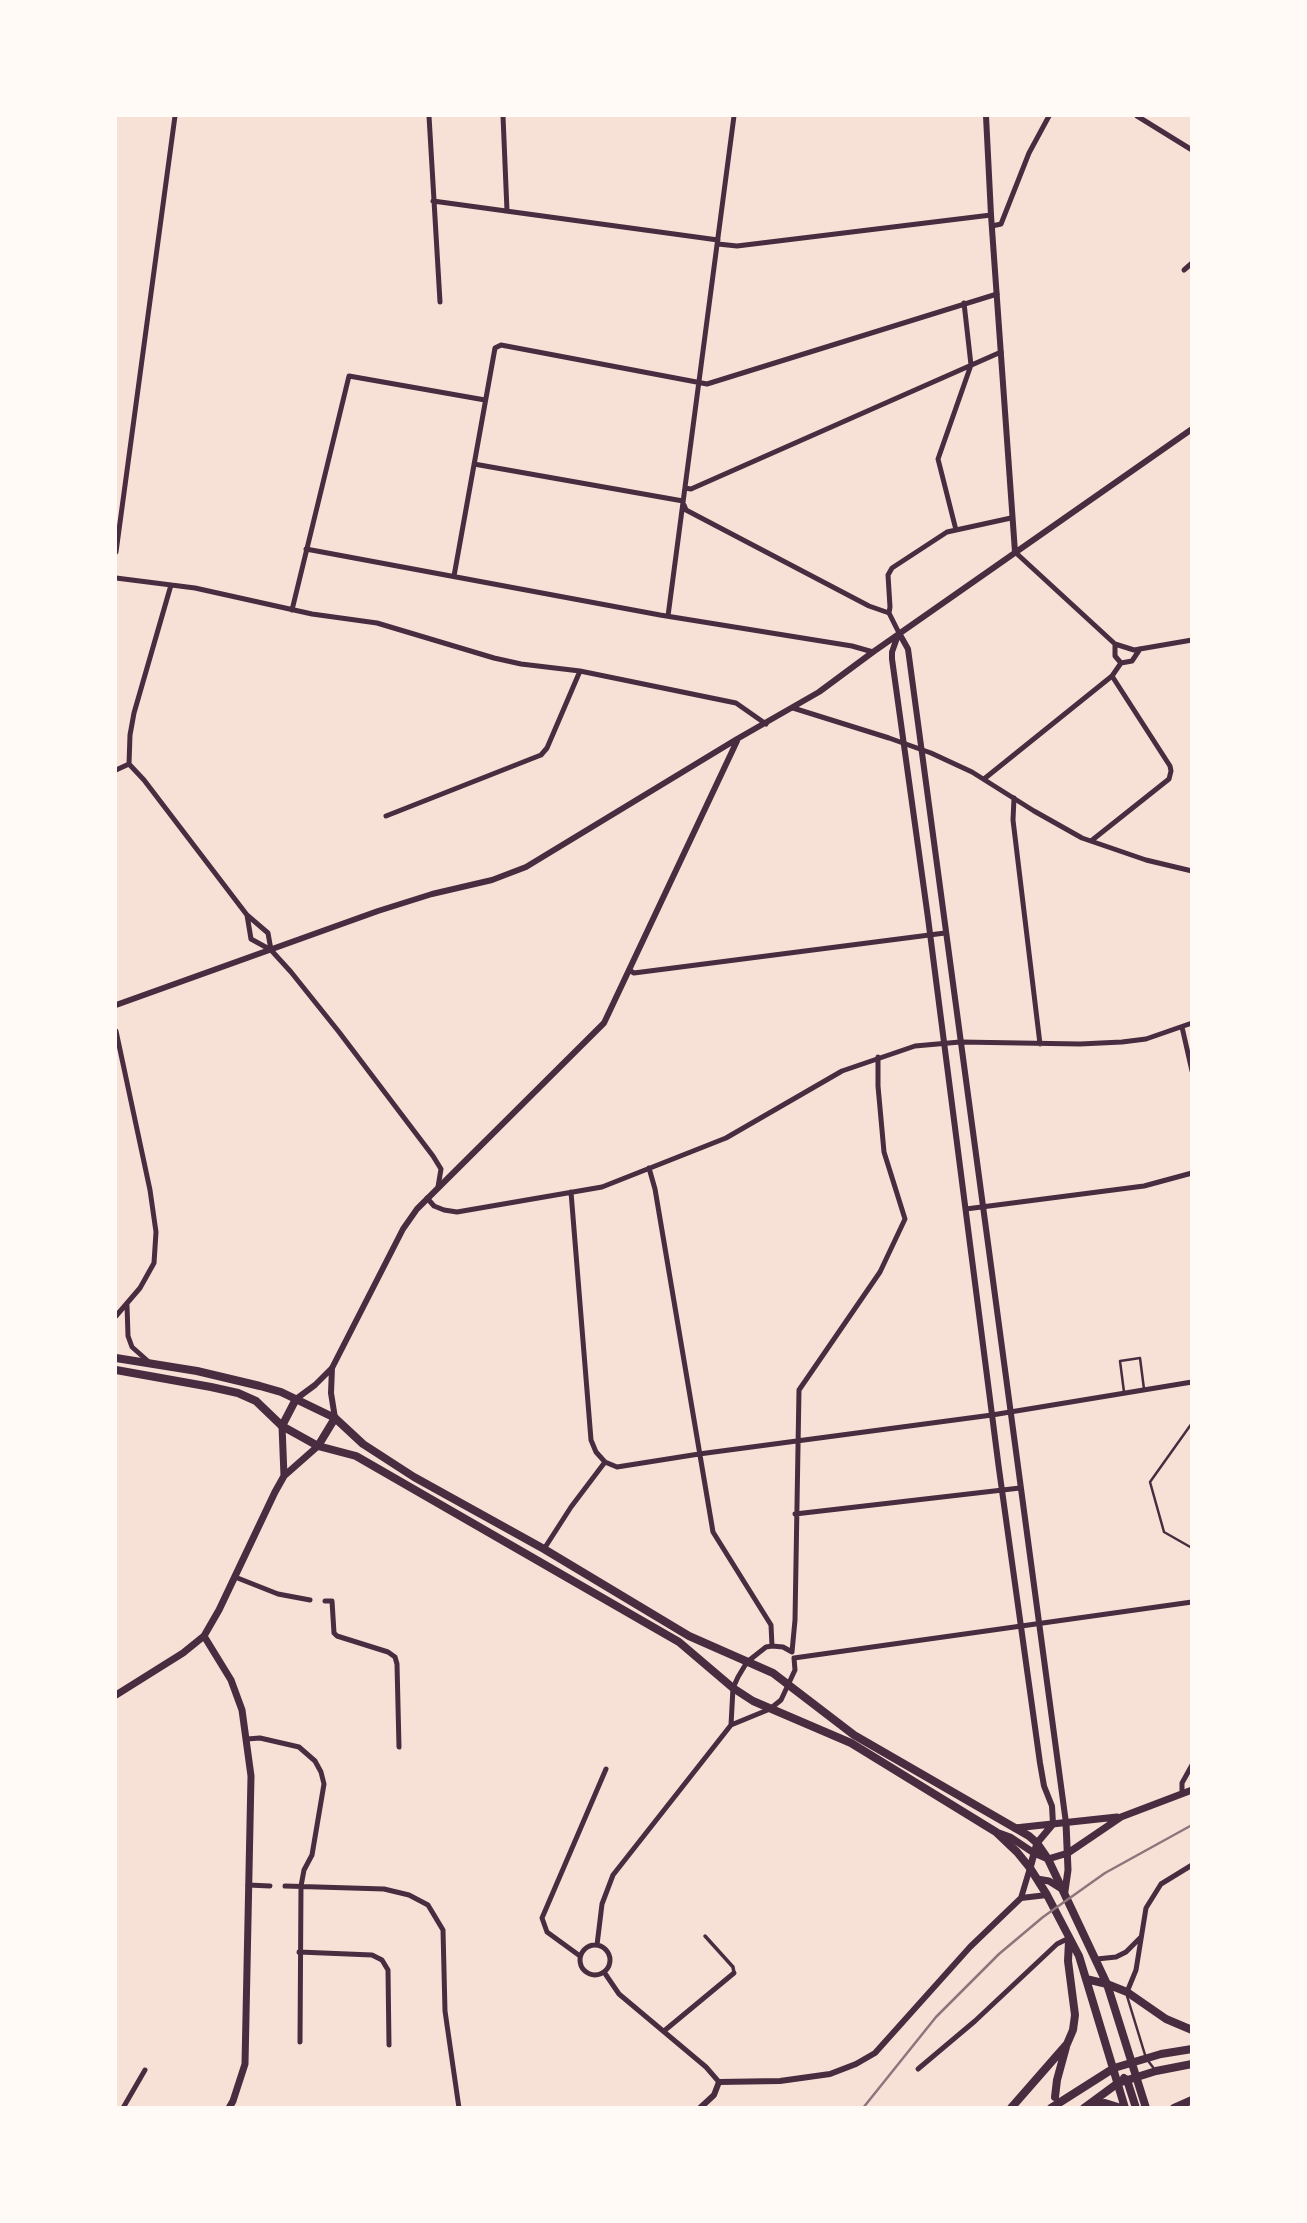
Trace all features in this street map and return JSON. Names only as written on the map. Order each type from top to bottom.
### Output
[{"type":"main road","points":[[116,1358],[197,1371],[260,1386],[296,1399],[335,1418],[363,1444],[404,1470],[544,1549],[689,1636],[773,1673],[854,1735],[1037,1843],[1065,1891],[1107,1984],[1145,2104]]},
{"type":"main road","points":[[116,1370],[238,1394],[256,1401],[282,1426],[318,1446],[360,1458],[679,1642],[733,1688],[770,1709],[851,1743],[1034,1853],[1048,1859],[1068,1853],[1121,1816]]},
{"type":"main road","points":[[284,1476],[282,1426],[296,1399]]},
{"type":"main road","points":[[116,1695],[183,1653],[204,1636],[284,1476],[318,1446],[335,1418]]},
{"type":"main road","points":[[204,1636],[230,1680],[242,1710],[251,1776],[245,2064],[229,2108]]},
{"type":"main road","points":[[1015,1828],[1121,1816],[1192,1790]]},
{"type":"main road","points":[[1065,1891],[1069,1870],[1066,1823]]},
{"type":"main road","points":[[1030,1868],[1037,1843],[1053,1824]]},
{"type":"main road","points":[[996,1832],[1030,1868],[1079,1956],[1114,2068],[1135,2105]]},
{"type":"main road","points":[[1037,1879],[1049,1881],[1065,1891]]},
{"type":"main road","points":[[1055,2097],[1075,2015],[1068,1961],[1069,1938]]},
{"type":"main road","points":[[1098,1963],[1126,1992]]},
{"type":"main road","points":[[1086,1979],[1126,1992],[1166,2019],[1192,2030]]},
{"type":"main road","points":[[1011,2108],[1067,2044]]},
{"type":"main road","points":[[1051,2108],[1114,2068],[1146,2058],[1192,2049]]},
{"type":"main road","points":[[1085,2108],[1122,2082],[1156,2071],[1192,2064]]},
{"type":"main road","points":[[1085,2108],[1105,2102],[1122,2107],[1122,2082]]},
{"type":"main road","points":[[1174,2108],[1192,2100]]},
{"type":"street","points":[[116,552],[175,116]]},
{"type":"street","points":[[429,116],[440,302]]},
{"type":"street","points":[[503,116],[507,211]]},
{"type":"street","points":[[668,616],[734,116]]},
{"type":"street","points":[[986,116],[1015,552],[1115,645],[1126,649],[1140,649],[1192,640]]},
{"type":"street","points":[[992,226],[1001,224],[1029,153],[1049,116]]},
{"type":"street","points":[[1137,116],[1192,150]]},
{"type":"street","points":[[433,201],[737,246],[991,215]]},
{"type":"street","points":[[1184,270],[1192,263]]},
{"type":"street","points":[[454,576],[495,348],[500,345],[707,384],[996,294]]},
{"type":"street","points":[[956,530],[938,459],[971,365],[964,303]]},
{"type":"street","points":[[685,488],[691,489],[1001,352]]},
{"type":"street","points":[[292,610],[349,376],[485,400]]},
{"type":"street","points":[[116,1005],[378,911],[432,894],[492,880],[526,867],[819,692],[899,633],[1192,429]]},
{"type":"street","points":[[474,464],[683,501]]},
{"type":"street","points":[[683,501],[686,510],[869,606],[889,613]]},
{"type":"street","points":[[1011,518],[947,532],[890,570],[889,613],[908,649],[1066,1823]]},
{"type":"street","points":[[306,549],[668,616],[852,646],[873,652]]},
{"type":"street","points":[[116,578],[171,584],[292,610],[377,623],[494,659],[580,671],[736,703],[766,724]]},
{"type":"street","points":[[171,584],[134,713],[129,764],[247,915],[268,933],[271,950]]},
{"type":"street","points":[[899,633],[891,659],[1040,1763],[1044,1786],[1052,1806],[1053,1824]]},
{"type":"street","points":[[1115,645],[1115,656],[1121,663]]},
{"type":"street","points":[[984,779],[1112,676],[1121,663],[1132,661],[1140,649]]},
{"type":"street","points":[[386,816],[541,755],[547,748],[580,671]]},
{"type":"street","points":[[1091,841],[1169,779],[1171,771],[1112,676]]},
{"type":"street","points":[[793,708],[876,733],[958,764],[1034,811],[1091,841],[1146,860],[1192,871]]},
{"type":"street","points":[[296,1399],[332,1368],[403,1229],[427,1198],[604,1023],[737,739]]},
{"type":"street","points":[[116,771],[129,764]]},
{"type":"street","points":[[1014,798],[1013,820],[1040,1044]]},
{"type":"street","points":[[247,915],[251,939],[271,950],[346,1041],[433,1156],[440,1169],[438,1187]]},
{"type":"street","points":[[629,970],[634,973],[945,933]]},
{"type":"street","points":[[427,1198],[434,1206],[457,1212],[601,1187],[726,1138],[842,1070],[915,1046],[960,1042],[1122,1042],[1146,1039],[1192,1023]]},
{"type":"street","points":[[1182,1027],[1192,1071]]},
{"type":"street","points":[[116,1031],[150,1190],[156,1232],[154,1263],[127,1305],[116,1316]]},
{"type":"street","points":[[597,1945],[602,1904],[613,1875],[731,1725],[770,1709],[781,1700],[789,1686],[794,1670],[799,1390],[880,1272],[905,1219],[884,1152],[878,1057]]},
{"type":"street","points":[[649,1168],[713,1532],[771,1625],[772,1646]]},
{"type":"street","points":[[966,1209],[1144,1186],[1192,1173]]},
{"type":"street","points":[[571,1192],[591,1440],[596,1452],[605,1462],[617,1467],[992,1415],[1192,1382]]},
{"type":"street","points":[[127,1305],[128,1336],[132,1347],[152,1364]]},
{"type":"street","points":[[332,1368],[331,1393],[335,1418]]},
{"type":"street","points":[[544,1549],[605,1462]]},
{"type":"street","points":[[795,1514],[1020,1488]]},
{"type":"street","points":[[235,1577],[278,1594],[310,1600]]},
{"type":"street","points":[[325,1601],[332,1601],[334,1633],[337,1636],[388,1652],[395,1657],[399,1747]]},
{"type":"street","points":[[731,1725],[733,1688],[747,1662],[766,1647],[783,1647],[793,1655],[1022,1627],[1192,1602]]},
{"type":"street","points":[[247,1739],[260,1738],[299,1747],[316,1761],[324,1784],[312,1855],[304,1870],[301,1886],[300,2042]]},
{"type":"street","points":[[1182,1794],[1182,1783],[1192,1765]]},
{"type":"street","points":[[580,1956],[547,1932],[543,1913],[606,1769]]},
{"type":"street","points":[[1126,1992],[1136,1970],[1144,1914],[1155,1891],[1161,1884],[1192,1865]]},
{"type":"street","points":[[719,2082],[780,2081],[830,2074],[866,2059],[884,2044],[970,1947],[1021,1898],[1030,1868]]},
{"type":"street","points":[[1026,1880],[1037,1879]]},
{"type":"street","points":[[248,1885],[270,1886]]},
{"type":"street","points":[[285,1886],[384,1889],[410,1895],[428,1905],[443,1930],[445,2011],[459,2108]]},
{"type":"street","points":[[1021,1898],[1047,1895]]},
{"type":"street","points":[[664,2031],[734,1973],[733,1966],[705,1936]]},
{"type":"street","points":[[918,2069],[975,2021],[1057,1944],[1069,1938]]},
{"type":"street","points":[[1098,1963],[1126,1952],[1140,1938]]},
{"type":"street","points":[[597,1945],[609,1954],[609,1964],[604,1972],[594,1975],[581,1967],[580,1956],[584,1949],[597,1945]]},
{"type":"street","points":[[299,1952],[372,1955],[383,1960],[388,1970],[389,2045]]},
{"type":"street","points":[[604,1972],[620,1994],[706,2067],[719,2082]]},
{"type":"street","points":[[123,2108],[145,2070]]},
{"type":"street","points":[[701,2108],[714,2095],[719,2082]]},
{"type":"lane","points":[[1124,1392],[1120,1361],[1140,1358],[1144,1389]]},
{"type":"lane","points":[[1192,1423],[1150,1482],[1164,1532],[1192,1548]]},
{"type":"lane","points":[[1126,1992],[1146,2058],[1156,2071]]},
{"type":"railway","points":[[863,2108],[936,2017],[999,1954],[1043,1917],[1105,1873],[1192,1825]]}]
